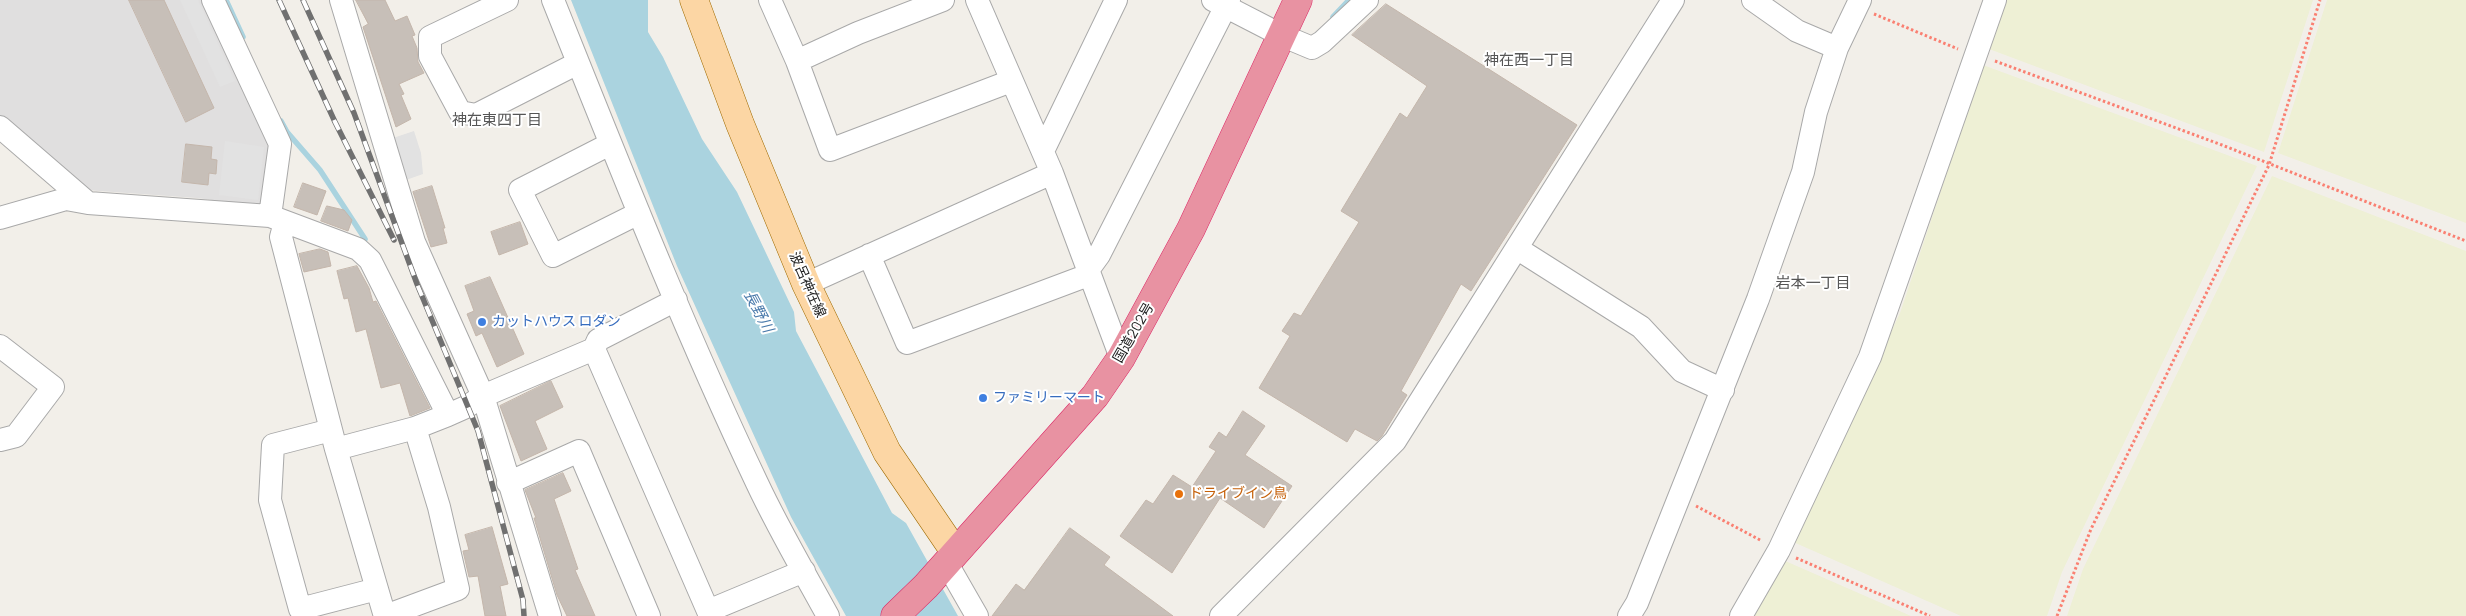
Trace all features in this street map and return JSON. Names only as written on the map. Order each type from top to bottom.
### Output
[{"type":"highway","name":"国道202号","points":[[895,616],[951,557],[1095,396],[1121,358],[1190,229],[1298,0]]},
{"type":"main road","name":"波呂神在線","points":[[694,0],[740,124],[806,284],[887,452],[951,557]]},
{"type":"street","points":[[213,0],[280,144],[278,219],[281,237],[333,440],[384,613],[388,615],[458,589],[439,507],[415,428]]},
{"type":"street","points":[[341,0],[414,242],[483,396],[550,616]]},
{"type":"street","points":[[507,0],[430,37],[430,56],[460,112],[476,115],[578,63]]},
{"type":"street","points":[[553,0],[639,213],[758,484],[828,616]]},
{"type":"street","points":[[770,0],[797,61],[830,150],[1011,81]]},
{"type":"street","points":[[797,61],[858,33],[944,0]]},
{"type":"street","points":[[977,0],[1011,81],[1043,150],[1121,358]]},
{"type":"street","points":[[1043,150],[1116,0]]},
{"type":"street","points":[[869,255],[907,342],[1083,277],[1099,255],[1222,2],[1281,35],[1312,48],[1322,42],[1367,0]]},
{"type":"street","points":[[1221,616],[1395,441],[1518,249],[1673,0]]},
{"type":"street","points":[[1753,0],[1797,31],[1837,48]]},
{"type":"street","points":[[1741,616],[1779,550],[1870,357],[1996,0]]},
{"type":"street","points":[[1629,616],[1637,604],[1758,299],[1803,172],[1816,112],[1837,48],[1859,3]]},
{"type":"street","points":[[0,127],[88,203]]},
{"type":"street","points":[[610,144],[520,190],[552,256],[639,213]]},
{"type":"street","points":[[806,284],[1052,173]]},
{"type":"street","points":[[0,218],[66,198],[88,203],[278,219],[358,249],[370,260],[448,415]]},
{"type":"street","points":[[1518,249],[1641,327],[1682,371],[1723,390]]},
{"type":"street","points":[[377,589],[300,609],[270,500],[273,445],[333,440],[415,428],[466,407],[483,396],[594,349],[598,340],[676,300]]},
{"type":"street","points":[[0,346],[53,387],[16,436],[0,440]]},
{"type":"street","points":[[594,349],[708,611],[804,571]]},
{"type":"street","points":[[508,483],[579,451],[649,616]]},
{"type":"street","points":[[951,557],[977,616]]},
{"type":"path","points":[[2057,616],[2091,529],[2269,165],[2320,0]]},
{"type":"path","points":[[1859,3],[1941,44],[1978,55],[2222,145],[2466,241]]},
{"type":"path","points":[[1680,498],[1779,550],[1930,616]]},
{"type":"shaded area","points":[[0,0],[203,0],[276,149],[265,207],[197,198],[86,190],[0,118]]},
{"type":"shaded area","points":[[180,0],[198,0],[235,81],[220,87]]},
{"type":"shaded area","points":[[414,131],[421,153],[423,174],[406,180],[393,138]]},
{"type":"shaded area","points":[[225,141],[264,147],[258,200],[219,195]]},
{"type":"green space","points":[[2004,0],[2313,0],[2264,152],[1989,49]]},
{"type":"green space","points":[[2327,0],[2466,0],[2466,223],[2278,153]]},
{"type":"green space","points":[[1983,65],[2257,166],[2062,572],[2047,616],[1961,616],[1791,541],[1900,313]]},
{"type":"green space","points":[[2272,176],[2466,251],[2466,616],[2067,616],[2083,569]]},
{"type":"green space","points":[[1783,560],[1911,616],[1754,616]]},
{"type":"water","name":"長野川","points":[[571,0],[648,0],[648,32],[663,57],[702,139],[737,192],[794,312],[796,331],[892,513],[906,523],[958,616],[846,616],[791,517],[677,266]]},
{"type":"building","points":[[129,0],[164,0],[214,108],[186,122]]},
{"type":"building","points":[[356,0],[385,0],[395,21],[407,16],[415,35],[412,36],[417,48],[418,62],[424,73],[399,84],[404,94],[401,95],[411,119],[396,127],[363,27],[368,24]]},
{"type":"building","points":[[1386,4],[1577,125],[1471,291],[1461,284],[1401,391],[1407,395],[1382,436],[1377,441],[1355,429],[1347,442],[1259,388],[1290,336],[1282,331],[1294,313],[1301,316],[1359,222],[1341,211],[1400,113],[1407,118],[1427,86],[1352,35]]},
{"type":"building","points":[[186,144],[212,147],[211,159],[217,160],[216,174],[209,173],[208,185],[182,182]]},
{"type":"building","points":[[303,183],[326,191],[317,215],[294,207]]},
{"type":"building","points":[[432,186],[445,228],[443,228],[447,243],[431,247],[413,192]]},
{"type":"building","points":[[327,206],[344,210],[352,220],[348,231],[321,221]]},
{"type":"building","points":[[520,222],[528,244],[499,255],[491,232]]},
{"type":"building","points":[[320,249],[328,252],[331,266],[304,272],[299,254]]},
{"type":"building","points":[[357,266],[369,288],[373,302],[376,301],[430,408],[410,416],[400,383],[381,388],[366,329],[356,332],[348,298],[344,299],[337,271]]},
{"type":"building","points":[[490,277],[524,354],[497,367],[482,333],[476,336],[467,314],[474,311],[465,286]]},
{"type":"building","points":[[551,381],[563,407],[535,421],[547,449],[521,461],[500,406]]},
{"type":"building","points":[[1243,411],[1265,426],[1245,455],[1292,486],[1264,528],[1220,498],[1172,573],[1120,536],[1146,500],[1153,504],[1173,475],[1192,487],[1216,451],[1209,447],[1219,432],[1226,437]]},
{"type":"building","points":[[563,473],[571,491],[554,499],[578,569],[575,570],[595,616],[567,616],[557,595],[534,518],[536,518],[525,490]]},
{"type":"building","points":[[492,527],[508,584],[500,586],[506,616],[485,616],[478,576],[469,577],[463,551],[469,550],[465,535]]},
{"type":"building","points":[[1070,528],[1110,557],[1104,565],[1173,616],[992,616],[1016,584],[1024,590]]},
{"type":"waterway","points":[[226,0],[243,37]]},
{"type":"waterway","points":[[1333,17],[1349,0]]},
{"type":"waterway","points":[[281,121],[287,132],[320,170],[365,239]]},
{"type":"railway","points":[[279,0],[335,122],[394,240]]},
{"type":"railway","points":[[303,0],[354,113],[417,284],[478,431],[523,600],[524,616]]},
{"type":"place","name":"カットハウス ロダン","points":[[482,322]]},
{"type":"place","name":"ファミリーマート","points":[[983,398]]},
{"type":"place","name":"ドライブイン鳥","points":[[1179,494]]},
{"type":"district","name":"神在西一丁目","points":[[1529,61]]},
{"type":"district","name":"神在東四丁目","points":[[497,121]]},
{"type":"district","name":"岩本一丁目","points":[[1813,284]]}]
